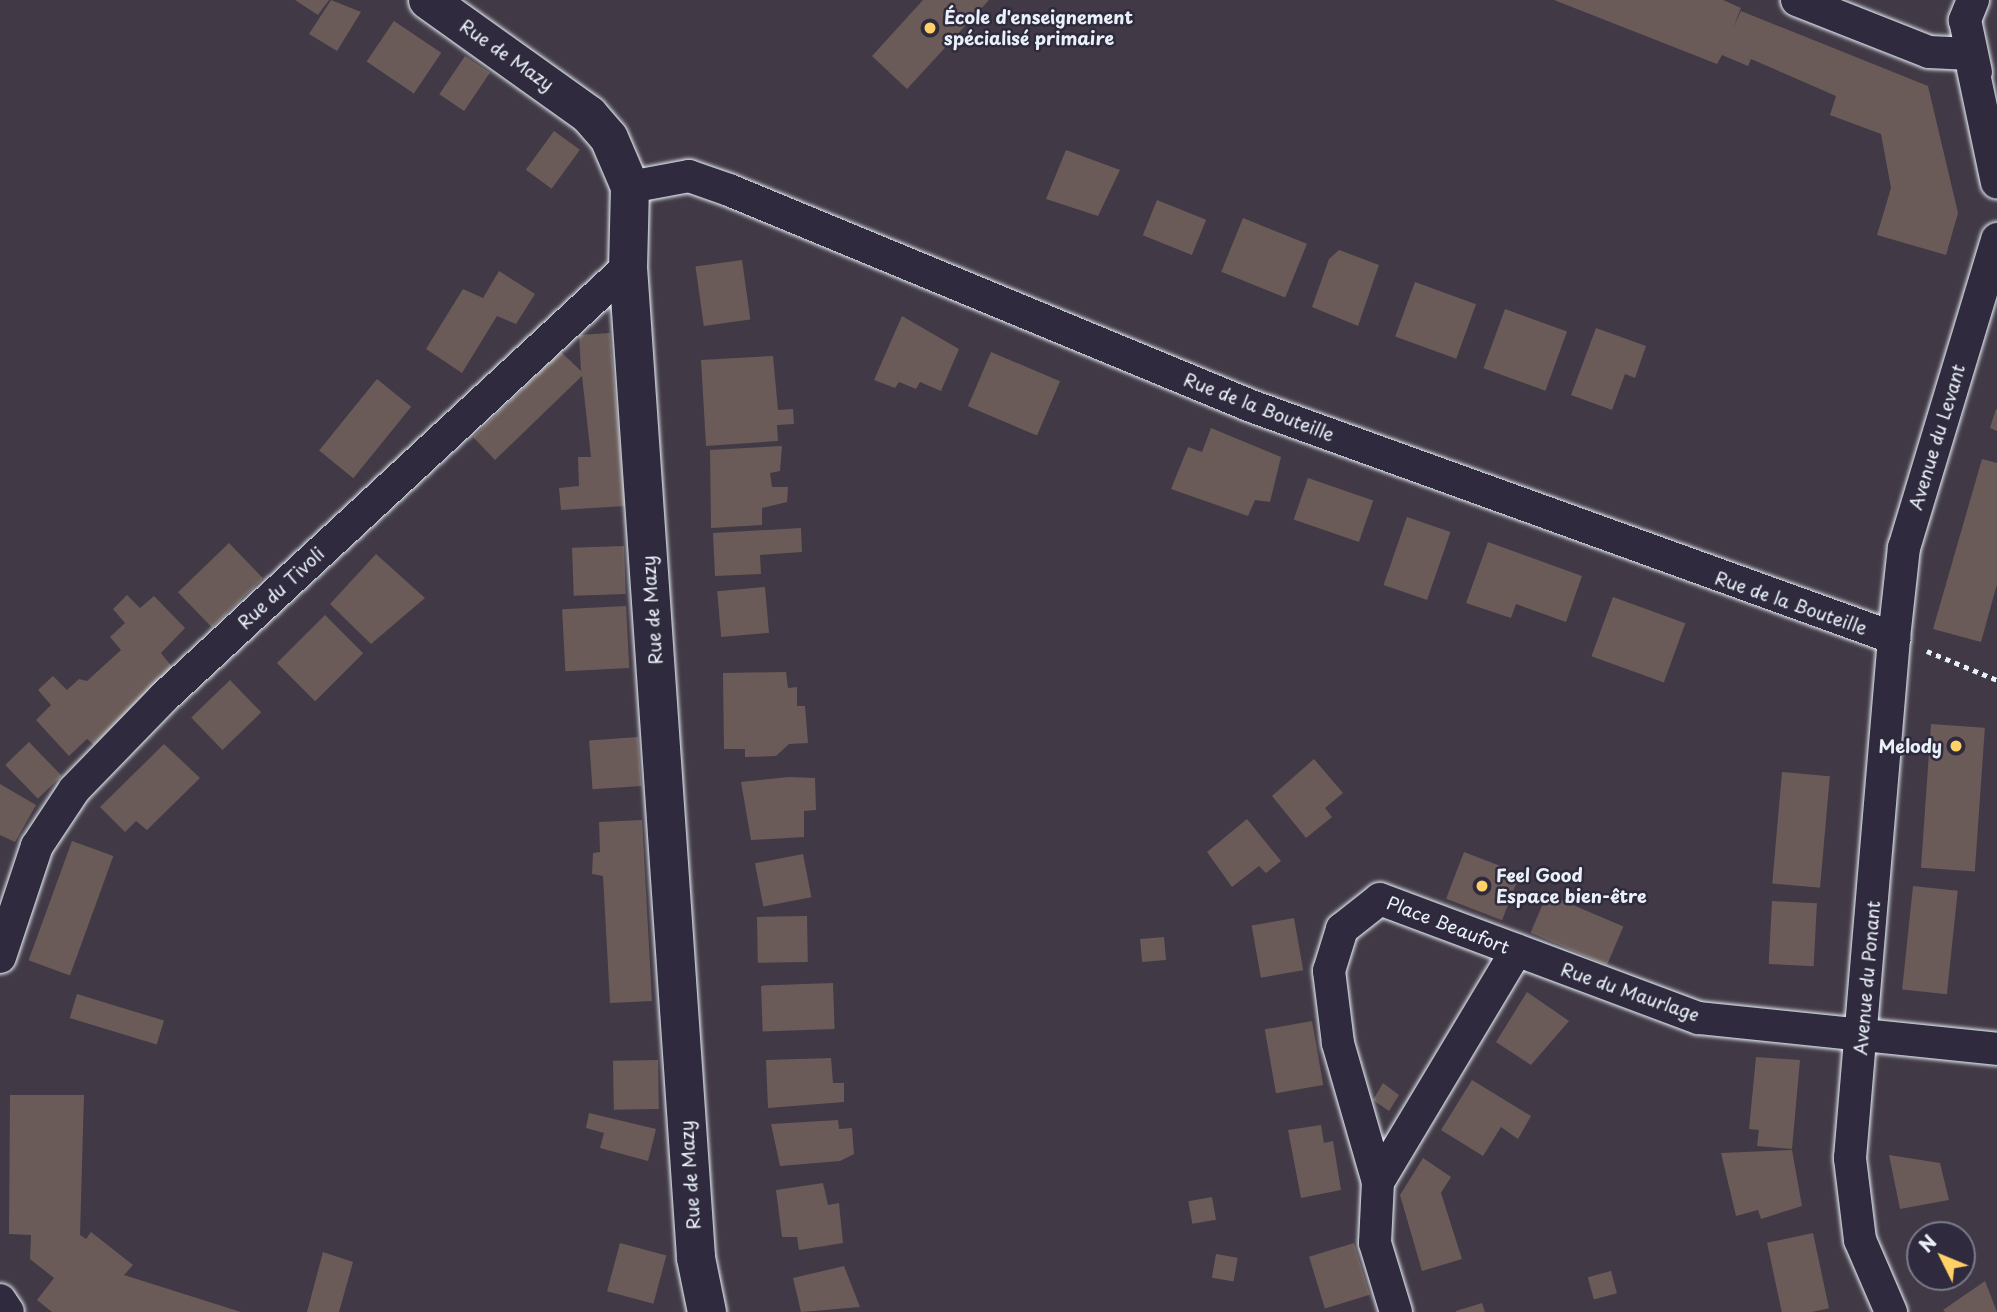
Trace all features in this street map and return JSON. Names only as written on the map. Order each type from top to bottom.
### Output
[{"type":"street","name":"Rue de Mazy","points":[[428,0],[589,115],[609,138],[630,187],[628,267],[696,1258],[707,1312]]},
{"type":"street","points":[[1797,0],[1928,52],[1980,69]]},
{"type":"street","points":[[1973,0],[1965,20],[1980,69],[1997,183]]},
{"type":"street","name":"Rue de la Bouteille","points":[[630,187],[689,176],[729,190],[1251,406],[1894,638]]},
{"type":"street","name":"Avenue du Levant","points":[[1894,638],[1904,548],[1997,239]]},
{"type":"street","name":"Rue du Tivoli","points":[[0,957],[37,846],[74,790],[163,698],[628,267]]},
{"type":"street","name":"Avenue du Ponant","points":[[1891,1312],[1860,1240],[1850,1158],[1863,1039],[1894,638]]},
{"type":"street","name":"Place Beaufort","points":[[1380,899],[1517,950],[1378,1182],[1338,1043],[1329,971],[1342,929],[1380,899]]},
{"type":"street","name":"Rue du Maurlage","points":[[1517,950],[1699,1018],[1863,1039],[1997,1049]]},
{"type":"street","points":[[1378,1182],[1375,1243],[1395,1312]]},
{"type":"street","points":[[0,1300],[8,1312]]},
{"type":"path","points":[[1894,638],[1997,680]]},
{"type":"building","points":[[295,0],[329,0],[318,15]]},
{"type":"building","points":[[331,0],[361,12],[337,51],[309,34]]},
{"type":"building","name":"École d'enseignement spécialisé primaire","points":[[923,0],[989,0],[907,89],[872,56]]},
{"type":"building","points":[[1554,0],[1723,0],[1741,8],[1733,28],[1741,11],[1928,86],[1958,213],[1946,255],[1877,235],[1891,188],[1881,134],[1830,115],[1836,96],[1751,59],[1748,66],[1722,55],[1717,64]]},
{"type":"building","points":[[394,21],[441,53],[414,93],[367,62]]},
{"type":"building","points":[[465,56],[490,73],[464,111],[439,94]]},
{"type":"building","points":[[554,131],[580,150],[552,189],[526,170]]},
{"type":"building","points":[[1066,150],[1120,170],[1098,216],[1046,199]]},
{"type":"building","points":[[1157,200],[1206,220],[1192,255],[1143,235]]},
{"type":"building","points":[[1243,218],[1307,244],[1285,298],[1221,272]]},
{"type":"building","points":[[1339,250],[1379,265],[1358,326],[1312,307],[1329,259]]},
{"type":"building","points":[[742,260],[750,319],[704,326],[695,267]]},
{"type":"building","points":[[499,271],[535,294],[516,324],[497,316],[462,373],[426,349],[463,289],[483,298]]},
{"type":"building","points":[[1415,282],[1476,304],[1456,359],[1395,337]]},
{"type":"building","points":[[1505,309],[1567,332],[1545,391],[1483,368]]},
{"type":"building","points":[[902,316],[959,349],[941,391],[920,382],[916,389],[899,382],[895,388],[874,380]]},
{"type":"building","points":[[1596,328],[1646,346],[1635,378],[1625,374],[1612,410],[1571,395]]},
{"type":"building","points":[[610,333],[625,506],[561,510],[559,488],[579,486],[578,457],[591,457],[582,376],[495,460],[473,437],[561,352],[581,371],[579,335]]},
{"type":"building","points":[[991,352],[1060,381],[1037,436],[968,406]]},
{"type":"building","points":[[773,356],[778,410],[793,409],[794,424],[777,425],[778,441],[706,446],[701,360]]},
{"type":"building","points":[[377,379],[411,407],[353,478],[319,450]]},
{"type":"building","points":[[1997,409],[1997,431],[1990,428]]},
{"type":"building","points":[[1211,428],[1281,457],[1270,502],[1255,500],[1248,516],[1171,489],[1188,447],[1202,452]]},
{"type":"building","points":[[782,446],[780,471],[770,473],[772,487],[788,487],[787,502],[762,508],[762,525],[711,528],[710,450]]},
{"type":"building","points":[[1982,459],[1997,463],[1997,584],[1981,642],[1933,629]]},
{"type":"building","points":[[1308,478],[1373,500],[1359,542],[1294,520]]},
{"type":"building","points":[[1407,517],[1450,532],[1427,600],[1384,585]]},
{"type":"building","points":[[801,528],[802,552],[760,555],[761,574],[715,576],[713,533]]},
{"type":"building","points":[[1488,542],[1582,576],[1566,622],[1516,604],[1511,618],[1466,603]]},
{"type":"building","points":[[229,543],[263,578],[212,628],[178,592]]},
{"type":"building","points":[[624,546],[626,594],[574,596],[572,548]]},
{"type":"building","points":[[376,554],[425,598],[371,644],[330,604]]},
{"type":"building","points":[[765,587],[769,633],[721,637],[717,591]]},
{"type":"building","points":[[127,595],[140,608],[154,596],[185,628],[161,653],[172,667],[94,745],[87,739],[69,756],[36,720],[51,705],[38,690],[53,676],[67,690],[79,679],[87,681],[121,650],[110,637],[125,623],[113,609]]},
{"type":"building","points":[[1613,597],[1685,623],[1664,683],[1591,656]]},
{"type":"building","points":[[626,606],[629,668],[565,671],[562,609]]},
{"type":"building","points":[[325,615],[363,653],[315,701],[277,663]]},
{"type":"building","points":[[786,672],[788,688],[797,687],[797,706],[805,706],[808,743],[789,744],[776,756],[745,757],[745,749],[724,749],[723,673]]},
{"type":"building","points":[[230,680],[261,712],[222,750],[191,718]]},
{"type":"building","points":[[1931,724],[1985,728],[1975,871],[1921,868]]},
{"type":"building","points":[[638,737],[641,786],[593,789],[589,740]]},
{"type":"building","points":[[29,742],[62,776],[38,799],[5,765]]},
{"type":"building","points":[[164,744],[200,778],[147,830],[136,821],[125,832],[100,807]]},
{"type":"building","points":[[1314,759],[1343,793],[1325,808],[1332,817],[1306,838],[1272,796]]},
{"type":"building","points":[[1782,772],[1830,776],[1820,888],[1772,884]]},
{"type":"building","points":[[789,777],[815,778],[816,810],[804,811],[804,837],[751,840],[741,782]]},
{"type":"building","points":[[0,784],[36,805],[15,842],[0,835]]},
{"type":"building","points":[[1247,819],[1281,861],[1266,873],[1259,866],[1232,887],[1207,852]]},
{"type":"building","points":[[642,820],[652,1001],[610,1003],[603,876],[592,874],[593,853],[600,852],[599,822]]},
{"type":"building","points":[[72,841],[113,856],[70,975],[29,960]]},
{"type":"building","name":"Feel Good Espace bien-être","points":[[1464,852],[1520,874],[1502,920],[1446,899]]},
{"type":"building","points":[[803,854],[811,897],[763,907],[755,863]]},
{"type":"building","points":[[1913,886],[1958,891],[1947,994],[1902,989]]},
{"type":"building","points":[[1547,894],[1623,926],[1607,965],[1531,933]]},
{"type":"building","points":[[1772,901],[1817,903],[1814,966],[1769,964]]},
{"type":"building","points":[[807,916],[808,962],[758,963],[757,917]]},
{"type":"building","points":[[1294,918],[1303,970],[1261,978],[1252,925]]},
{"type":"building","points":[[1164,937],[1166,960],[1142,962],[1140,939]]},
{"type":"building","points":[[833,983],[835,1029],[763,1031],[761,986]]},
{"type":"building","points":[[1527,992],[1569,1021],[1531,1065],[1496,1042]]},
{"type":"building","points":[[77,994],[164,1021],[157,1045],[70,1018]]},
{"type":"building","points":[[1312,1021],[1323,1085],[1276,1093],[1265,1029]]},
{"type":"building","points":[[1756,1057],[1800,1060],[1792,1149],[1757,1146],[1759,1130],[1749,1129]]},
{"type":"building","points":[[831,1058],[833,1083],[844,1083],[844,1102],[768,1108],[766,1060]]},
{"type":"building","points":[[658,1060],[659,1109],[614,1110],[613,1061]]},
{"type":"building","points":[[1472,1080],[1531,1116],[1518,1139],[1501,1127],[1483,1156],[1441,1130]]},
{"type":"building","points":[[1383,1083],[1399,1095],[1389,1111],[1373,1100]]},
{"type":"building","points":[[10,1095],[84,1095],[80,1235],[86,1239],[91,1232],[133,1265],[124,1275],[241,1312],[52,1312],[37,1300],[54,1278],[30,1259],[31,1235],[9,1234]]},
{"type":"building","points":[[589,1113],[656,1129],[648,1161],[600,1148],[604,1133],[586,1128]]},
{"type":"building","points":[[838,1120],[839,1129],[852,1128],[854,1154],[840,1161],[780,1166],[771,1124]]},
{"type":"building","points":[[1321,1125],[1324,1143],[1333,1141],[1341,1190],[1301,1198],[1288,1130]]},
{"type":"building","points":[[1792,1150],[1802,1206],[1761,1219],[1758,1210],[1736,1216],[1721,1153]]},
{"type":"building","points":[[1889,1155],[1940,1163],[1949,1200],[1900,1209]]},
{"type":"building","points":[[1423,1158],[1451,1177],[1441,1193],[1462,1259],[1422,1271],[1400,1195]]},
{"type":"building","points":[[823,1183],[828,1205],[839,1203],[843,1243],[799,1250],[797,1237],[782,1237],[776,1190]]},
{"type":"building","points":[[1212,1197],[1216,1220],[1192,1224],[1188,1201]]},
{"type":"building","points":[[1813,1233],[1829,1308],[1812,1312],[1782,1312],[1767,1243]]},
{"type":"building","points":[[620,1243],[666,1255],[653,1304],[607,1291]]},
{"type":"building","points":[[1354,1243],[1370,1295],[1325,1308],[1309,1257]]},
{"type":"building","points":[[323,1252],[353,1262],[339,1312],[307,1312]]},
{"type":"building","points":[[1216,1254],[1238,1258],[1233,1281],[1212,1278]]},
{"type":"building","points":[[844,1266],[860,1307],[801,1312],[793,1278]]},
{"type":"building","points":[[1611,1271],[1617,1293],[1594,1299],[1588,1277]]},
{"type":"building","points":[[1985,1281],[1997,1312],[1943,1310],[1971,1291],[1976,1291],[1976,1287]]},
{"type":"building","points":[[1482,1303],[1485,1312],[1456,1312],[1456,1311]]},
{"type":"place","name":"École d'enseignement spécialisé primaire","points":[[930,28]]},
{"type":"place","name":"Melody","points":[[1956,746]]},
{"type":"place","name":"Feel Good Espace bien-être","points":[[1482,886]]}]
